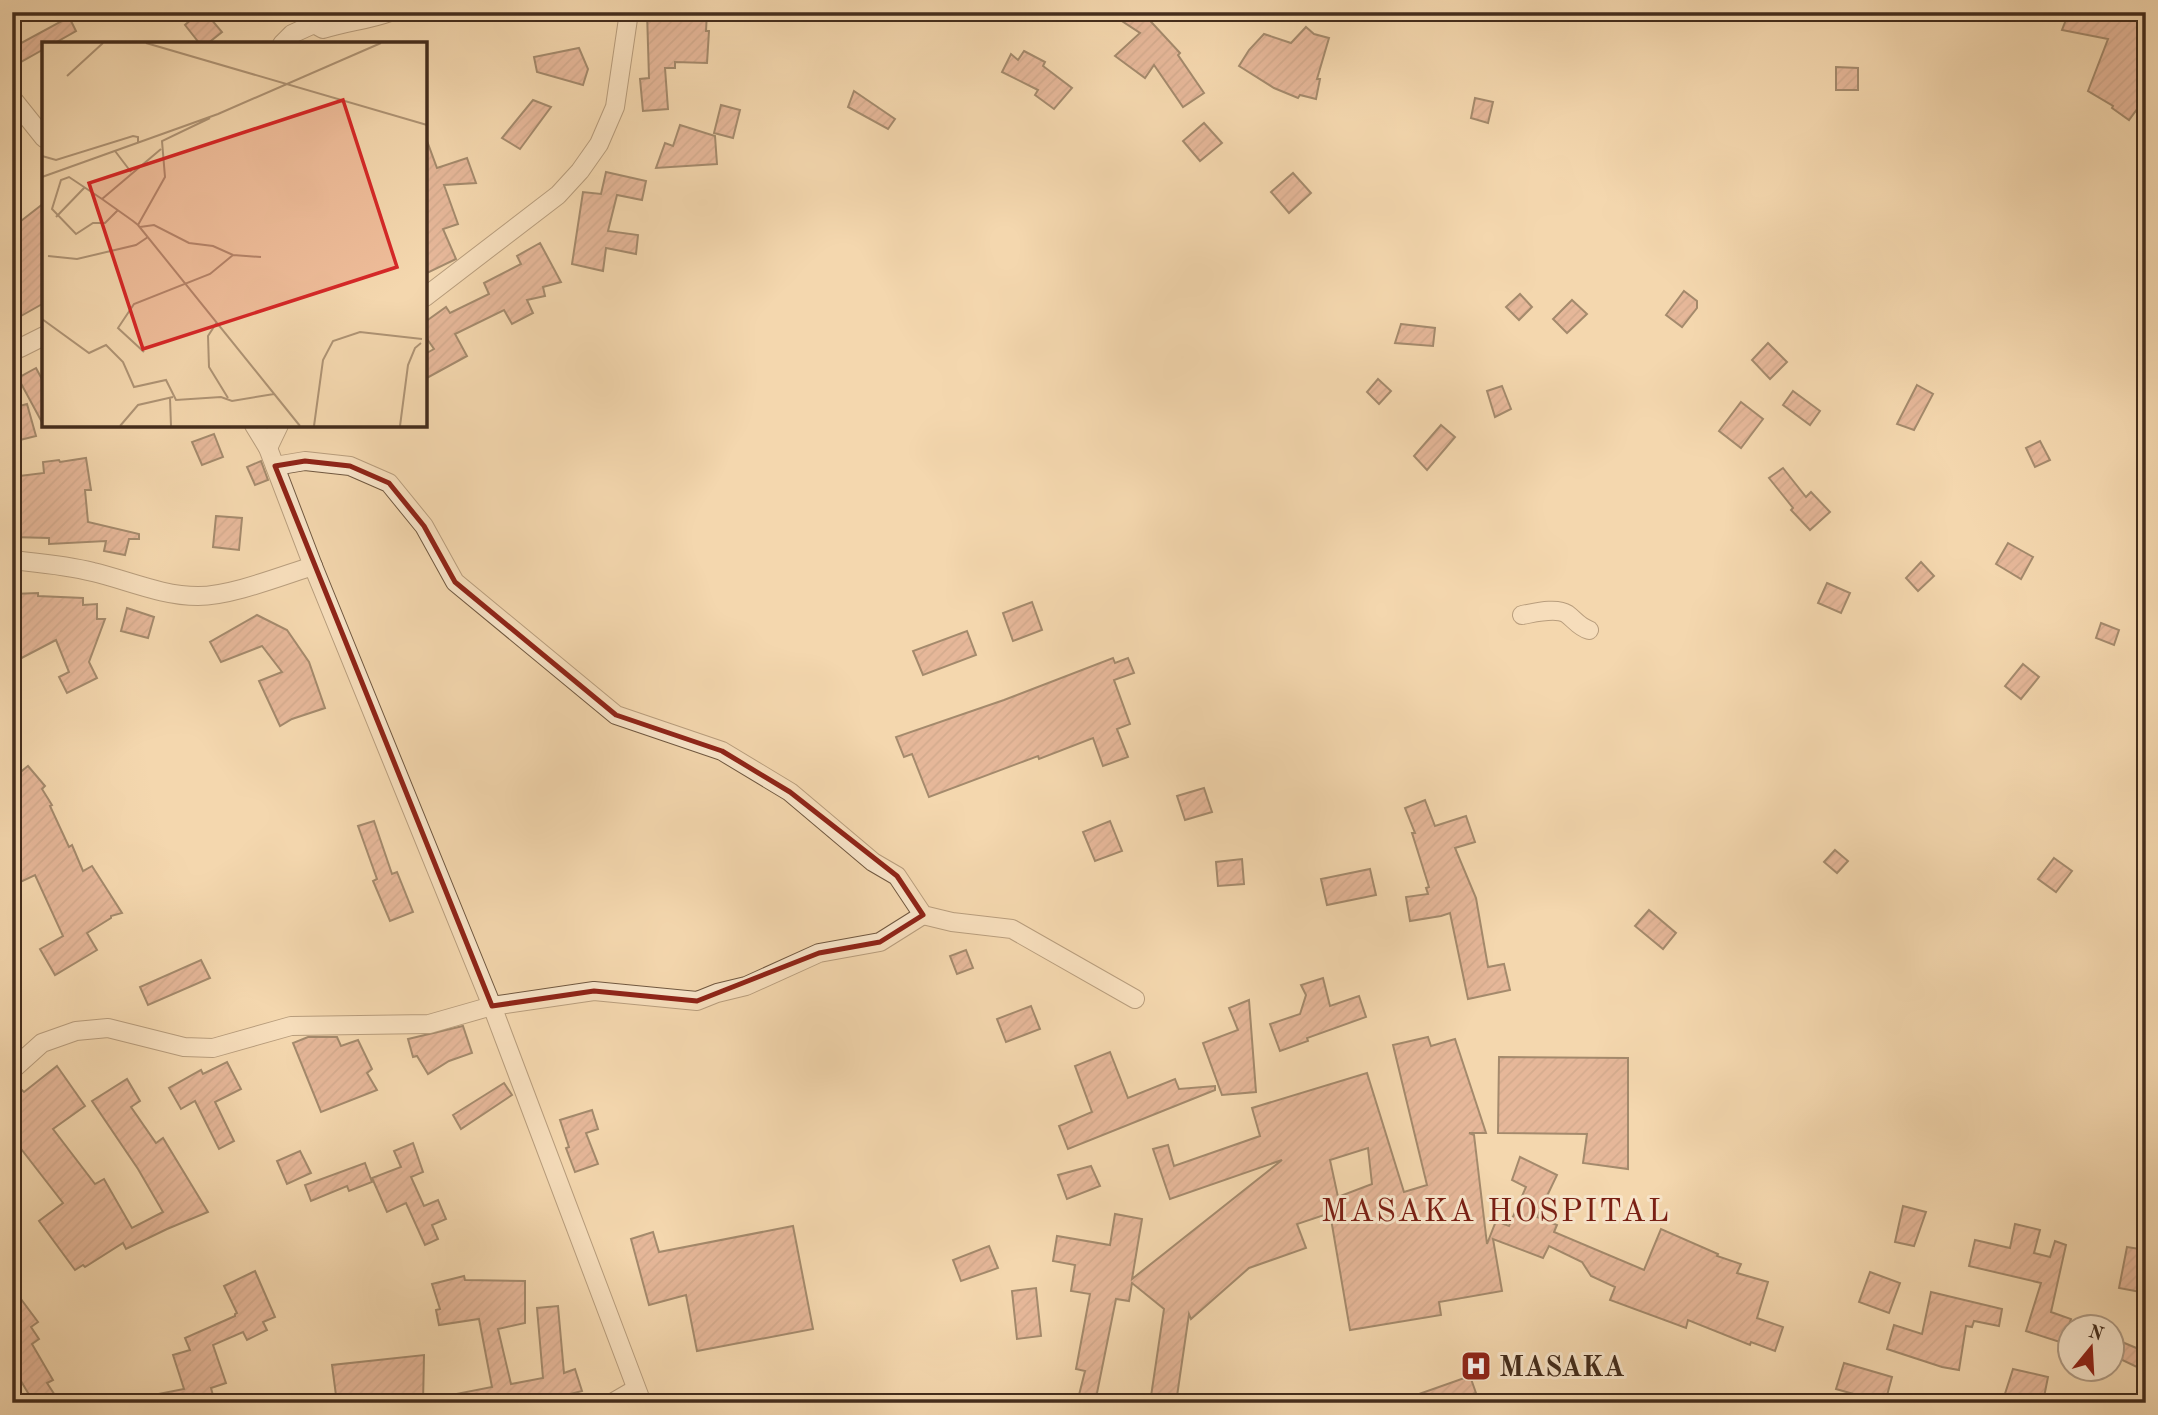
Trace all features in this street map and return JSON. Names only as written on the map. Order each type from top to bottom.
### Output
[{"type":"street","points":[[284,42],[292,34],[314,24],[323,29],[345,17],[365,21],[390,12]]},
{"type":"street","points":[[427,295],[558,195],[580,171],[599,144],[615,107],[629,12]]},
{"type":"street","points":[[12,98],[42,136]]},
{"type":"street","points":[[12,341],[20,348],[42,337]]},
{"type":"street","points":[[255,427],[268,448],[313,566],[492,1006],[639,1396],[612,1403]]},
{"type":"street","points":[[268,448],[278,427]]},
{"type":"street","points":[[275,466],[305,461],[350,466],[389,483],[424,526],[455,582],[616,715],[722,751],[790,792],[873,862],[897,876],[923,915],[951,922],[1012,929],[1135,999]]},
{"type":"street","points":[[12,561],[58,565],[166,593],[200,596],[239,589],[313,566]]},
{"type":"street","points":[[1522,615],[1559,611],[1590,630]]},
{"type":"street","points":[[12,1070],[42,1043],[76,1031],[108,1028],[184,1047],[214,1048],[291,1026],[429,1024],[492,1006],[594,991],[697,1001],[746,986],[820,953],[880,942],[923,915]]},
{"type":"highlighted area","points":[[305,461],[350,466],[389,483],[424,526],[455,582],[616,715],[722,751],[790,792],[897,876],[923,915],[880,942],[819,953],[697,1001],[594,991],[492,1006],[275,466]]},
{"type":"building","points":[[200,12],[205,12],[222,32],[210,42],[198,42],[185,25]]},
{"type":"building","points":[[647,12],[707,12],[707,63],[675,62],[675,68],[665,68],[668,109],[643,111],[640,79],[649,78]]},
{"type":"building","points":[[1108,12],[1142,12],[1180,53],[1178,55],[1204,93],[1183,107],[1154,65],[1145,78],[1115,56],[1140,33]]},
{"type":"building","points":[[2069,12],[2146,12],[2146,97],[2129,120],[2112,108],[2113,106],[2088,91],[2108,39],[2062,30]]},
{"type":"building","points":[[69,17],[76,31],[57,42],[42,42],[42,50],[19,63],[12,48]]},
{"type":"building","points":[[1306,27],[1314,34],[1329,38],[1317,79],[1320,79],[1316,99],[1300,95],[1298,98],[1274,88],[1239,66],[1264,34],[1291,43]]},
{"type":"building","points":[[579,48],[588,69],[583,85],[537,72],[534,57]]},
{"type":"building","points":[[1024,51],[1045,62],[1043,66],[1072,88],[1054,109],[1035,95],[1038,90],[1002,72],[1011,54],[1018,60]]},
{"type":"building","points":[[1836,67],[1858,68],[1858,90],[1836,90]]},
{"type":"building","points":[[854,91],[895,119],[888,129],[848,107]]},
{"type":"building","points":[[1475,98],[1493,102],[1488,123],[1471,118]]},
{"type":"building","points":[[533,100],[551,107],[520,149],[502,138]]},
{"type":"building","points":[[721,105],[740,110],[733,138],[714,133]]},
{"type":"building","points":[[1204,123],[1222,143],[1200,161],[1183,141]]},
{"type":"building","points":[[680,125],[715,136],[717,164],[656,168],[665,143],[673,146]]},
{"type":"building","points":[[427,141],[437,168],[467,158],[476,183],[444,185],[458,224],[443,229],[456,259],[427,273]]},
{"type":"building","points":[[606,172],[646,181],[642,200],[617,195],[608,231],[638,235],[636,254],[606,248],[603,271],[572,264],[583,192],[601,194]]},
{"type":"building","points":[[1293,173],[1311,193],[1289,213],[1271,192]]},
{"type":"building","points":[[42,205],[42,304],[21,316],[12,300],[12,228]]},
{"type":"building","points":[[540,243],[561,282],[543,287],[545,296],[527,300],[533,313],[512,324],[504,310],[455,334],[467,356],[427,378],[427,353],[434,349],[427,339],[427,321],[446,307],[450,313],[489,294],[484,283],[521,264],[517,256]]},
{"type":"building","points":[[1684,291],[1697,301],[1697,308],[1682,327],[1666,315]]},
{"type":"building","points":[[1520,294],[1532,307],[1519,320],[1506,307]]},
{"type":"building","points":[[1572,300],[1587,314],[1567,333],[1553,319]]},
{"type":"building","points":[[1401,324],[1435,328],[1433,346],[1395,343]]},
{"type":"building","points":[[1768,343],[1787,362],[1770,379],[1752,360]]},
{"type":"building","points":[[36,368],[42,379],[42,422],[18,378]]},
{"type":"building","points":[[1378,379],[1391,391],[1379,404],[1367,392]]},
{"type":"building","points":[[1917,385],[1933,394],[1914,430],[1897,424]]},
{"type":"building","points":[[1502,386],[1511,409],[1495,417],[1487,391]]},
{"type":"building","points":[[1793,391],[1820,411],[1810,425],[1783,405]]},
{"type":"building","points":[[1741,402],[1763,419],[1741,448],[1719,431]]},
{"type":"building","points":[[27,404],[36,436],[12,442],[12,408]]},
{"type":"building","points":[[1441,425],[1455,437],[1427,470],[1414,456]]},
{"type":"building","points":[[214,434],[223,457],[202,465],[192,442]]},
{"type":"building","points":[[2040,441],[2050,460],[2035,467],[2026,448]]},
{"type":"building","points":[[86,458],[91,490],[85,490],[88,522],[139,534],[139,539],[129,539],[125,555],[104,551],[106,541],[49,544],[49,538],[12,537],[12,477],[44,473],[43,462]]},
{"type":"building","points":[[261,461],[268,480],[255,485],[247,467]]},
{"type":"building","points":[[1783,468],[1806,497],[1811,492],[1830,512],[1810,530],[1791,510],[1793,508],[1769,478]]},
{"type":"building","points":[[216,516],[242,518],[239,550],[213,547]]},
{"type":"building","points":[[2008,543],[2033,557],[2021,579],[1996,564]]},
{"type":"building","points":[[1921,562],[1934,576],[1918,591],[1906,578]]},
{"type":"building","points":[[1827,583],[1850,593],[1841,613],[1818,603]]},
{"type":"building","points":[[38,593],[38,596],[83,598],[83,605],[97,604],[97,619],[105,619],[89,662],[97,678],[67,693],[59,677],[69,672],[56,640],[12,663],[12,594]]},
{"type":"building","points":[[1032,602],[1042,630],[1013,641],[1003,613]]},
{"type":"building","points":[[127,608],[154,617],[148,638],[121,631]]},
{"type":"building","points":[[257,615],[287,630],[309,662],[325,708],[280,726],[259,681],[282,672],[262,646],[221,662],[210,642]]},
{"type":"building","points":[[2101,623],[2119,630],[2114,645],[2096,638]]},
{"type":"building","points":[[967,631],[976,655],[923,675],[913,651]]},
{"type":"building","points":[[1113,658],[1115,663],[1128,658],[1134,673],[1114,680],[1130,724],[1117,729],[1128,757],[1103,766],[1093,738],[929,797],[912,754],[904,757],[896,737],[1004,700]]},
{"type":"building","points":[[2023,664],[2039,677],[2021,699],[2005,686]]},
{"type":"building","points":[[28,766],[45,786],[42,789],[83,871],[92,866],[122,913],[111,916],[87,933],[97,950],[55,975],[40,949],[63,936],[35,875],[12,886],[12,779]]},
{"type":"building","points":[[1204,788],[1212,812],[1185,820],[1177,796]]},
{"type":"building","points":[[1425,800],[1435,826],[1466,816],[1475,842],[1455,848],[1476,898],[1488,967],[1504,964],[1510,990],[1468,999],[1450,913],[1410,921],[1406,897],[1428,894],[1426,888],[1429,887],[1412,833],[1415,833],[1405,808]]},
{"type":"building","points":[[374,821],[392,874],[397,872],[413,912],[390,921],[373,881],[377,879],[358,826]]},
{"type":"building","points":[[1110,821],[1122,851],[1095,861],[1083,832]]},
{"type":"building","points":[[1835,850],[1848,861],[1837,873],[1824,862]]},
{"type":"building","points":[[2054,858],[2072,871],[2056,892],[2038,879]]},
{"type":"building","points":[[1242,859],[1244,884],[1218,886],[1216,862]]},
{"type":"building","points":[[1370,869],[1376,895],[1327,905],[1321,879]]},
{"type":"building","points":[[1649,910],[1676,933],[1663,949],[1635,926]]},
{"type":"building","points":[[966,950],[973,968],[957,974],[950,956]]},
{"type":"building","points":[[201,960],[210,978],[148,1005],[140,987]]},
{"type":"building","points":[[1323,978],[1330,1006],[1359,996],[1366,1017],[1307,1038],[1308,1041],[1280,1051],[1270,1024],[1300,1014],[1306,995],[1301,985]]},
{"type":"building","points":[[1249,1000],[1256,1092],[1222,1095],[1203,1043],[1238,1030],[1229,1008]]},
{"type":"building","points":[[1031,1006],[1040,1029],[1006,1042],[997,1019]]},
{"type":"building","points":[[463,1026],[472,1053],[449,1061],[428,1074],[417,1056],[413,1057],[408,1039]]},
{"type":"building","points":[[308,1037],[337,1037],[341,1046],[358,1040],[372,1069],[367,1073],[377,1090],[321,1112],[293,1043]]},
{"type":"building","points":[[1428,1037],[1431,1046],[1455,1039],[1486,1133],[1469,1133],[1474,1135],[1487,1244],[1496,1221],[1509,1226],[1526,1187],[1512,1180],[1520,1157],[1557,1175],[1537,1217],[1557,1225],[1554,1232],[1644,1270],[1661,1229],[1718,1254],[1717,1256],[1741,1264],[1737,1273],[1768,1282],[1757,1318],[1783,1327],[1775,1351],[1751,1342],[1750,1345],[1688,1320],[1686,1328],[1610,1300],[1615,1287],[1591,1276],[1582,1262],[1549,1246],[1543,1258],[1493,1239],[1502,1291],[1439,1302],[1441,1315],[1350,1330],[1330,1213],[1297,1224],[1306,1248],[1249,1268],[1191,1319],[1189,1314],[1176,1403],[1150,1403],[1164,1309],[1132,1283],[1129,1301],[1116,1299],[1095,1403],[1077,1403],[1085,1371],[1076,1369],[1090,1294],[1071,1291],[1075,1265],[1053,1261],[1057,1236],[1110,1245],[1115,1214],[1142,1219],[1132,1279],[1282,1160],[1170,1199],[1153,1149],[1168,1145],[1174,1166],[1260,1136],[1252,1108],[1367,1073],[1404,1192],[1427,1185],[1393,1045]],"holes":[[[1368,1148],[1372,1184],[1338,1197],[1330,1160]]]},
{"type":"building","points":[[1110,1052],[1128,1098],[1175,1079],[1179,1089],[1215,1086],[1215,1090],[1068,1149],[1059,1126],[1092,1112],[1075,1066]]},
{"type":"building","points":[[1499,1057],[1628,1058],[1628,1169],[1583,1163],[1587,1134],[1498,1133]]},
{"type":"building","points":[[227,1062],[241,1089],[215,1102],[234,1141],[219,1149],[195,1101],[181,1109],[169,1088],[201,1070],[203,1074]]},
{"type":"building","points":[[57,1066],[85,1106],[53,1129],[95,1184],[104,1179],[132,1228],[163,1212],[138,1169],[92,1101],[127,1079],[140,1101],[131,1107],[156,1143],[163,1138],[208,1212],[126,1249],[123,1243],[85,1267],[83,1265],[75,1270],[39,1221],[63,1203],[18,1145],[12,1148],[12,1081],[24,1092]]},
{"type":"building","points":[[504,1083],[512,1095],[461,1129],[453,1115]]},
{"type":"building","points":[[592,1110],[598,1129],[586,1133],[598,1164],[575,1172],[560,1120]]},
{"type":"building","points":[[413,1143],[423,1172],[411,1177],[424,1206],[438,1200],[446,1219],[432,1225],[438,1239],[425,1245],[406,1203],[387,1212],[372,1178],[401,1167],[394,1151]]},
{"type":"building","points":[[300,1151],[311,1173],[287,1184],[277,1161]]},
{"type":"building","points":[[365,1163],[372,1182],[349,1191],[347,1186],[311,1201],[305,1185]]},
{"type":"building","points":[[1091,1166],[1100,1186],[1067,1199],[1058,1175]]},
{"type":"building","points":[[1903,1206],[1926,1212],[1914,1246],[1895,1242]]},
{"type":"building","points":[[2015,1224],[2040,1230],[2034,1253],[2050,1257],[2055,1241],[2066,1245],[2051,1312],[2057,1314],[2056,1341],[2026,1331],[2041,1283],[1969,1266],[1975,1240],[2010,1248]]},
{"type":"building","points":[[793,1226],[813,1329],[697,1351],[686,1295],[649,1305],[631,1239],[653,1232],[659,1252]]},
{"type":"building","points":[[989,1246],[998,1268],[961,1281],[953,1260]]},
{"type":"building","points":[[2127,1247],[2146,1250],[2146,1293],[2119,1288]]},
{"type":"building","points":[[255,1271],[275,1317],[263,1322],[267,1330],[247,1340],[243,1332],[213,1345],[226,1383],[211,1388],[215,1403],[153,1403],[153,1395],[184,1389],[173,1355],[190,1350],[185,1338],[235,1316],[237,1313],[224,1286]]},
{"type":"building","points":[[1870,1272],[1900,1283],[1889,1313],[1859,1302]]},
{"type":"building","points":[[464,1276],[465,1280],[525,1281],[525,1323],[498,1329],[511,1384],[543,1378],[537,1308],[558,1306],[564,1373],[575,1369],[582,1391],[522,1403],[451,1403],[451,1395],[492,1387],[479,1319],[439,1325],[436,1310],[440,1309],[432,1284]]},
{"type":"building","points":[[12,1287],[38,1322],[31,1327],[39,1339],[32,1344],[53,1380],[47,1383],[60,1403],[34,1403],[12,1366]]},
{"type":"building","points":[[1036,1288],[1041,1336],[1017,1339],[1012,1291]]},
{"type":"building","points":[[1931,1292],[2002,1309],[1999,1326],[1974,1321],[1972,1327],[1966,1326],[1959,1370],[1887,1349],[1894,1325],[1922,1334]]},
{"type":"building","points":[[2126,1344],[2146,1352],[2146,1360],[2139,1368],[2126,1362]]},
{"type":"building","points":[[424,1355],[423,1403],[337,1403],[332,1365]]},
{"type":"building","points":[[1844,1363],[1892,1377],[1885,1403],[1836,1389]]},
{"type":"building","points":[[2013,1369],[2048,1377],[2044,1397],[2034,1395],[2032,1403],[2002,1403]]},
{"type":"building","points":[[1470,1376],[1476,1393],[1464,1397],[1466,1403],[1402,1403],[1402,1400]]},
{"type":"place","name":"MASAKA","points":[[1476,1366]]},
{"type":"district","name":"MASAKA HOSPITAL","points":[[1496,1210]]}]
